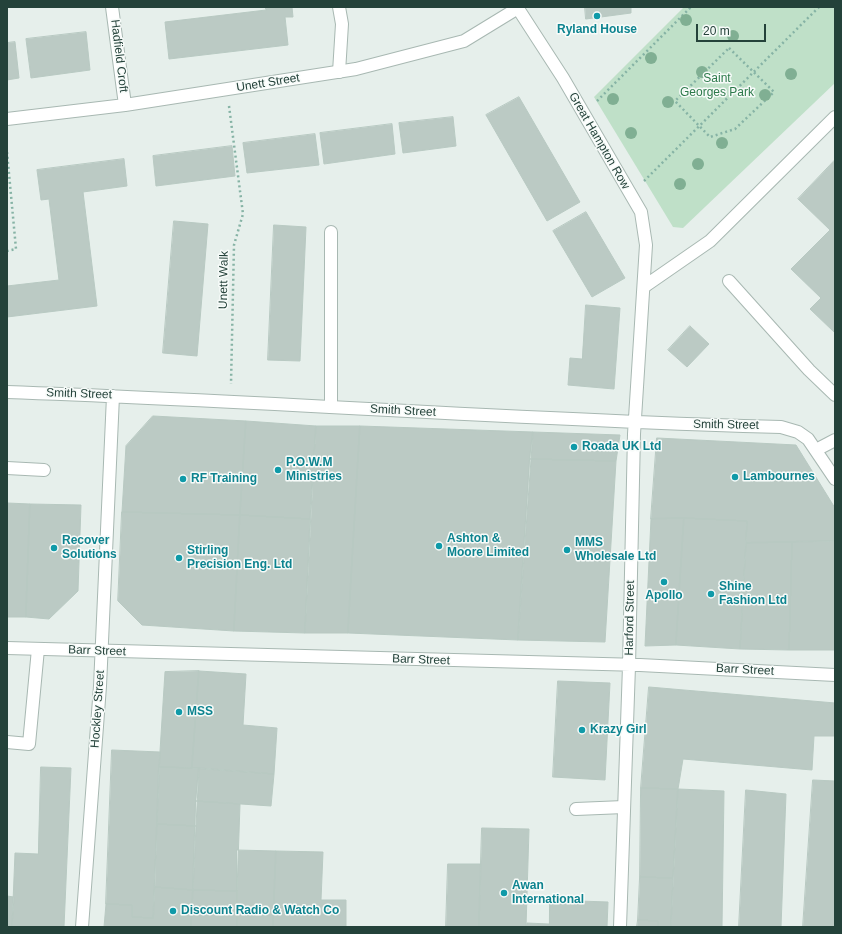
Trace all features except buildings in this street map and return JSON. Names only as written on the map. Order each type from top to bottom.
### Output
[{"type":"street","name":"Hadfield Croft","points":[[112,7],[125,105]]},
{"type":"street","points":[[339,7],[342,24],[339,72]]},
{"type":"street","name":"Unett Street","points":[[7,119],[125,105],[356,69],[464,41],[518,8]]},
{"type":"street","name":"Great Hampton Row","points":[[518,8],[584,114],[641,212],[646,245],[645,286]]},
{"type":"street","points":[[645,286],[710,241],[835,117]]},
{"type":"street","points":[[331,232],[331,407]]},
{"type":"street","points":[[729,281],[809,370],[835,395]]},
{"type":"street","name":"Harford Street","points":[[620,927],[629,666],[635,423],[645,286]]},
{"type":"street","name":"Smith Street","points":[[7,392],[113,396],[635,423],[781,427],[798,432],[808,439],[816,450]]},
{"type":"street","name":"Hockley Street","points":[[82,927],[102,651],[113,396]]},
{"type":"street","points":[[835,440],[816,450],[835,479]]},
{"type":"street","points":[[7,468],[44,470]]},
{"type":"street","name":"Barr Street","points":[[7,648],[629,666],[835,675]]},
{"type":"street","points":[[7,742],[30,744],[38,649]]},
{"type":"street","points":[[576,809],[624,807]]},
{"type":"path","points":[[584,114],[690,7]]},
{"type":"path","points":[[631,194],[819,7]]},
{"type":"path","points":[[729,48],[754,72],[774,92],[735,129],[710,137],[675,101],[729,48]]},
{"type":"path","name":"Unett Walk","points":[[227,89],[243,214],[234,245],[231,402]]},
{"type":"path","points":[[7,152],[16,249],[7,251]]},
{"type":"green space","name":"Saint Georges Park","points":[[684,7],[835,7],[835,83],[683,228],[673,227],[594,97]]},
{"type":"place","name":"Ryland House","points":[[597,16]]},
{"type":"place","name":"Roada UK Ltd","points":[[574,447]]},
{"type":"place","name":"P.O.W.M Ministries","points":[[278,470]]},
{"type":"place","name":"Lambournes","points":[[735,477]]},
{"type":"place","name":"RF Training","points":[[183,479]]},
{"type":"place","name":"Ashton & Moore Limited","points":[[439,546]]},
{"type":"place","name":"Recover Solutions","points":[[54,548]]},
{"type":"place","name":"MMS Wholesale Ltd","points":[[567,550]]},
{"type":"place","name":"Stirling Precision Eng. Ltd","points":[[179,558]]},
{"type":"place","name":"Apollo","points":[[664,582]]},
{"type":"place","name":"Shine Fashion Ltd","points":[[711,594]]},
{"type":"place","name":"MSS","points":[[179,712]]},
{"type":"place","name":"Krazy Girl","points":[[582,730]]},
{"type":"place","name":"Awan International","points":[[504,893]]},
{"type":"place","name":"Discount Radio & Watch Co","points":[[173,911]]}]
